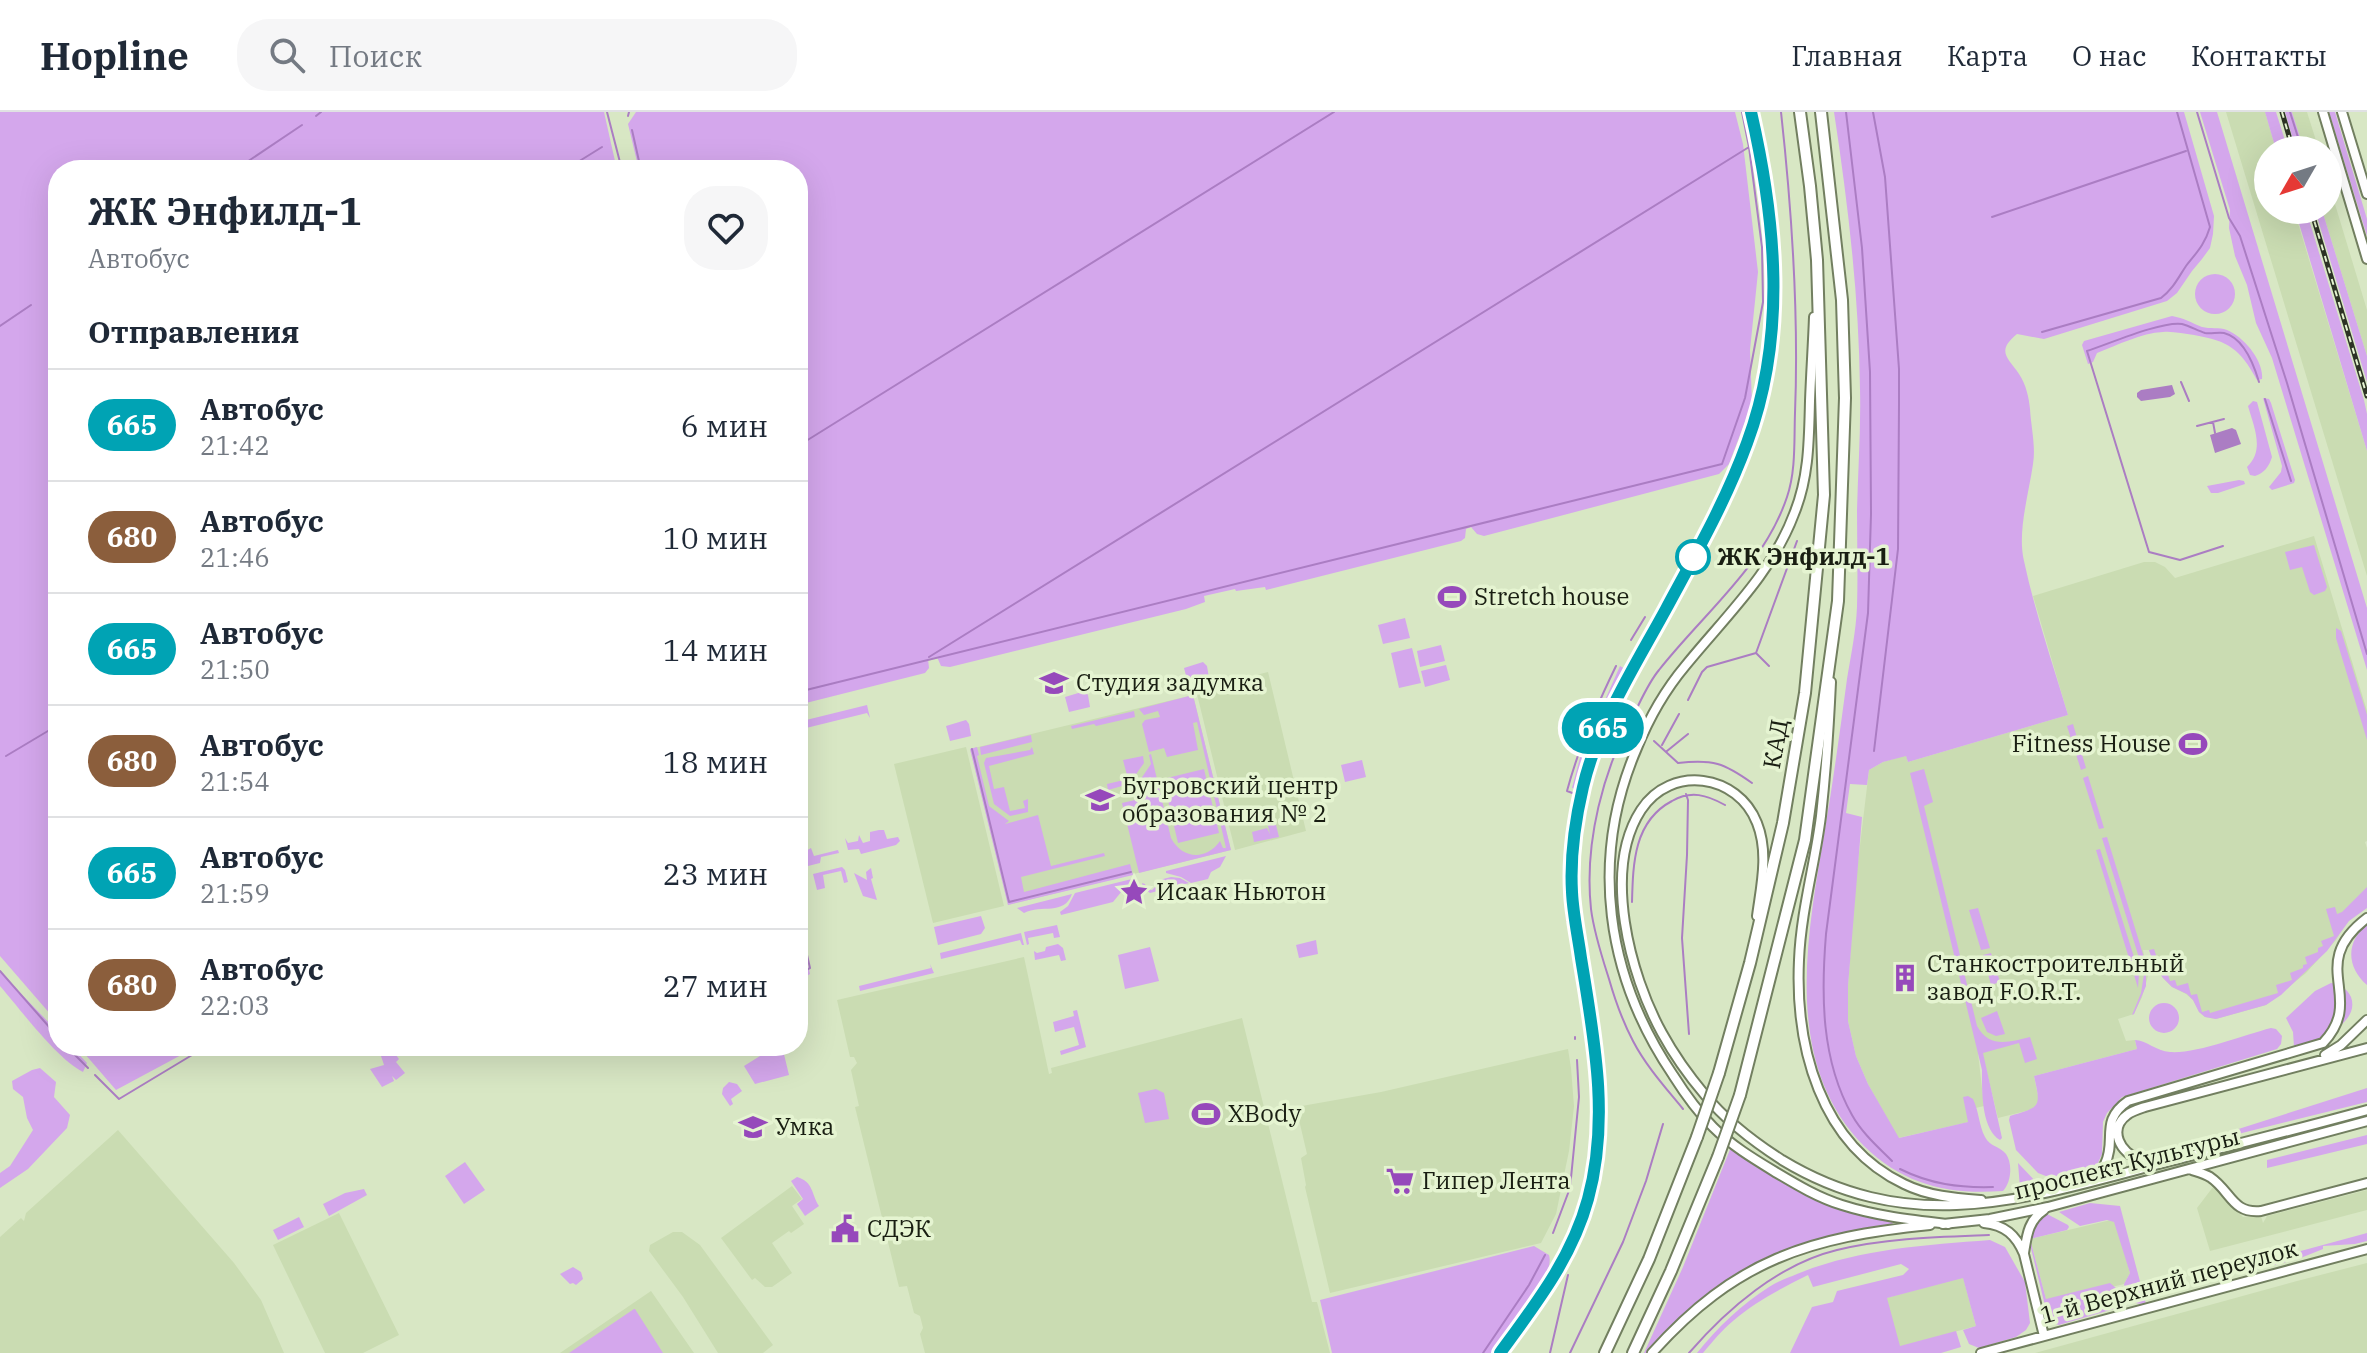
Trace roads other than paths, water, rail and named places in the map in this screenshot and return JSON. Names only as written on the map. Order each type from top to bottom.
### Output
[{"type":"highway","name":"КАД","points":[[1605,1353],[1649,1259],[1719,1073],[1750,963],[1783,823],[1805,693],[1824,495],[1817,260],[1800,112]]},
{"type":"highway","name":"КАД","points":[[1633,1353],[1671,1271],[1740,1095],[1805,840],[1838,601],[1845,398],[1842,300],[1821,112]]},
{"type":"main road","points":[[2323,112],[2367,259]]},
{"type":"main road","points":[[2342,112],[2367,194]]},
{"type":"main road","points":[[1817,260],[1808,462],[1795,513],[1776,553],[1760,576],[1662,698],[1636,750],[1619,802],[1610,854],[1609,902],[1631,997],[1650,1040],[1694,1106],[1715,1129],[1745,1154],[1792,1182],[1840,1205],[1899,1218],[1948,1224]]},
{"type":"main road","points":[[1833,649],[1821,817],[1799,960],[1802,1024],[1809,1065],[1820,1096],[1835,1124],[1872,1165],[1904,1185],[1920,1190],[1942,1196],[1997,1202]]},
{"type":"main road","points":[[1750,963],[1763,865],[1757,822],[1750,808],[1727,787],[1695,779],[1674,783],[1656,793],[1641,809],[1630,834],[1625,855],[1623,900],[1631,950],[1651,1013],[1675,1056],[1702,1091],[1752,1140],[1793,1166],[1835,1186],[1909,1205],[1938,1207],[1997,1202]]},
{"type":"main road","points":[[2347,971],[2344,958],[2346,944],[2367,918]]},
{"type":"main road","points":[[2306,1064],[2341,1045],[2367,1020]]},
{"type":"main road","points":[[2085,1184],[2106,1161],[2109,1125],[2119,1107],[2128,1101],[2323,1043],[2342,1029]]},
{"type":"main road","points":[[2179,1159],[2141,1160],[2129,1155],[2118,1140],[2120,1123],[2128,1114],[2145,1107],[2367,1048]]},
{"type":"main road","name":"проспект Культуры","points":[[1997,1202],[2085,1184],[2367,1110]]},
{"type":"main road","name":"проспект Культуры","points":[[1948,1224],[2048,1207],[2367,1121]]},
{"type":"main road","points":[[2191,1170],[2208,1175],[2242,1210],[2250,1212],[2367,1183]]},
{"type":"main road","points":[[2024,1254],[2031,1221],[2048,1207]]},
{"type":"main road","points":[[1963,1222],[2004,1227],[2019,1243],[2044,1336]]},
{"type":"main road","points":[[1652,1353],[1698,1308],[1726,1286],[1767,1262],[1821,1242],[1852,1235],[1948,1224]]},
{"type":"main road","name":"1-й Верхний переулок","points":[[1981,1353],[2367,1249]]},
{"type":"street","points":[[1500,1353],[1558,1270],[1580,1223],[1593,1177],[1599,1108],[1596,1048],[1572,892],[1583,785],[1609,714],[1726,496],[1759,407],[1773,335],[1774,273],[1769,210],[1751,112]]},
{"type":"waterway","points":[[316,116],[321,112]]},
{"type":"waterway","points":[[607,112],[619,160]]},
{"type":"waterway","points":[[628,116],[629,112]]},
{"type":"waterway","points":[[808,440],[1334,112]]},
{"type":"waterway","points":[[808,690],[1722,464],[1745,398],[1763,302],[1762,247],[1742,112]]},
{"type":"waterway","points":[[1683,1109],[1644,1059],[1620,1011],[1592,918],[1590,858],[1605,782],[1646,690],[1676,649],[1748,567],[1777,522],[1790,487],[1796,375],[1795,300],[1781,112]]},
{"type":"waterway","points":[[1846,112],[1862,248],[1870,372],[1871,514],[1868,613],[1826,934],[1824,1004],[1829,1050],[1842,1094],[1860,1128],[1892,1161]]},
{"type":"waterway","points":[[1873,112],[1885,177],[1899,369],[1898,549],[1874,751]]},
{"type":"waterway","points":[[2042,332],[2161,298],[2203,243],[2210,227],[2177,112]]},
{"type":"waterway","points":[[2197,112],[2229,218],[2240,236],[2287,383],[2367,654]]},
{"type":"waterway","points":[[2290,112],[2298,136]]},
{"type":"waterway","points":[[250,160],[302,125]]},
{"type":"waterway","points":[[632,130],[639,160]]},
{"type":"waterway","points":[[581,160],[602,147]]},
{"type":"waterway","points":[[929,657],[1749,147]]},
{"type":"waterway","points":[[1992,217],[2186,151]]},
{"type":"waterway","points":[[0,326],[31,305]]},
{"type":"waterway","points":[[2223,546],[2180,560],[2149,552],[2087,351],[2149,329],[2182,324],[2205,333],[2224,333],[2237,340],[2251,360],[2259,382]]},
{"type":"waterway","points":[[2181,382],[2189,401]]},
{"type":"waterway","points":[[2265,399],[2291,481]]},
{"type":"waterway","points":[[2197,426],[2224,419]]},
{"type":"waterway","points":[[2213,422],[2215,433]]},
{"type":"waterway","points":[[1756,653],[1797,541]]},
{"type":"waterway","points":[[1631,640],[1645,617]]},
{"type":"waterway","points":[[1688,700],[1707,667],[1756,653],[1769,666]]},
{"type":"waterway","points":[[1567,921],[1568,841],[1575,794],[1567,791],[1588,727],[1616,666]]},
{"type":"waterway","points":[[1662,745],[1679,714]]},
{"type":"waterway","points":[[6,756],[48,731]]},
{"type":"waterway","points":[[1667,751],[1688,734]]},
{"type":"waterway","points":[[1654,741],[1678,763],[1718,764],[1752,783]]},
{"type":"waterway","points":[[972,749],[1009,902],[1131,872]]},
{"type":"waterway","points":[[1686,794],[1687,855],[1682,938],[1689,1034]]},
{"type":"waterway","points":[[1632,902],[1638,844],[1643,831],[1659,809],[1692,795],[1705,796],[1725,805]]},
{"type":"waterway","points":[[808,959],[808,969]]},
{"type":"waterway","points":[[0,971],[48,1026]]},
{"type":"waterway","points":[[76,1056],[88,1068]]},
{"type":"waterway","points":[[95,1075],[119,1099],[190,1056]]},
{"type":"waterway","points":[[1553,1233],[1570,1188],[1579,1097],[1577,1060]]},
{"type":"waterway","points":[[1570,1353],[1623,1242],[1663,1124]]},
{"type":"waterway","points":[[1900,1169],[1945,1184],[1993,1187]]},
{"type":"waterway","points":[[1689,1353],[1720,1320],[1756,1290],[1816,1257],[1856,1246],[1894,1241],[1989,1235]]},
{"type":"waterway","points":[[1483,1353],[1529,1285],[1545,1255]]},
{"type":"waterway","points":[[1550,1353],[1568,1275]]},
{"type":"railway","points":[[2282,112],[2289,136]]},
{"type":"railway","points":[[2315,224],[2367,396]]},
{"type":"place","name":"ЖК Энфилд-1","points":[[1693,557]]},
{"type":"place","name":"Stretch house","points":[[1452,597]]},
{"type":"place","name":"Студия задумка","points":[[1054,683]]},
{"type":"place","name":"Fitness House","points":[[2193,744]]},
{"type":"place","name":"Бугровский центр образования № 2","points":[[1100,800]]},
{"type":"place","name":"Исаак Ньютон","points":[[1134,892]]},
{"type":"place","name":"Станкостроительный завод F.O.R.T.","points":[[1905,978]]},
{"type":"place","name":"XBody","points":[[1206,1114]]},
{"type":"place","name":"Умка","points":[[753,1127]]},
{"type":"place","name":"Гипер Лента","points":[[1400,1181]]},
{"type":"place","name":"СДЭК","points":[[845,1229]]}]
